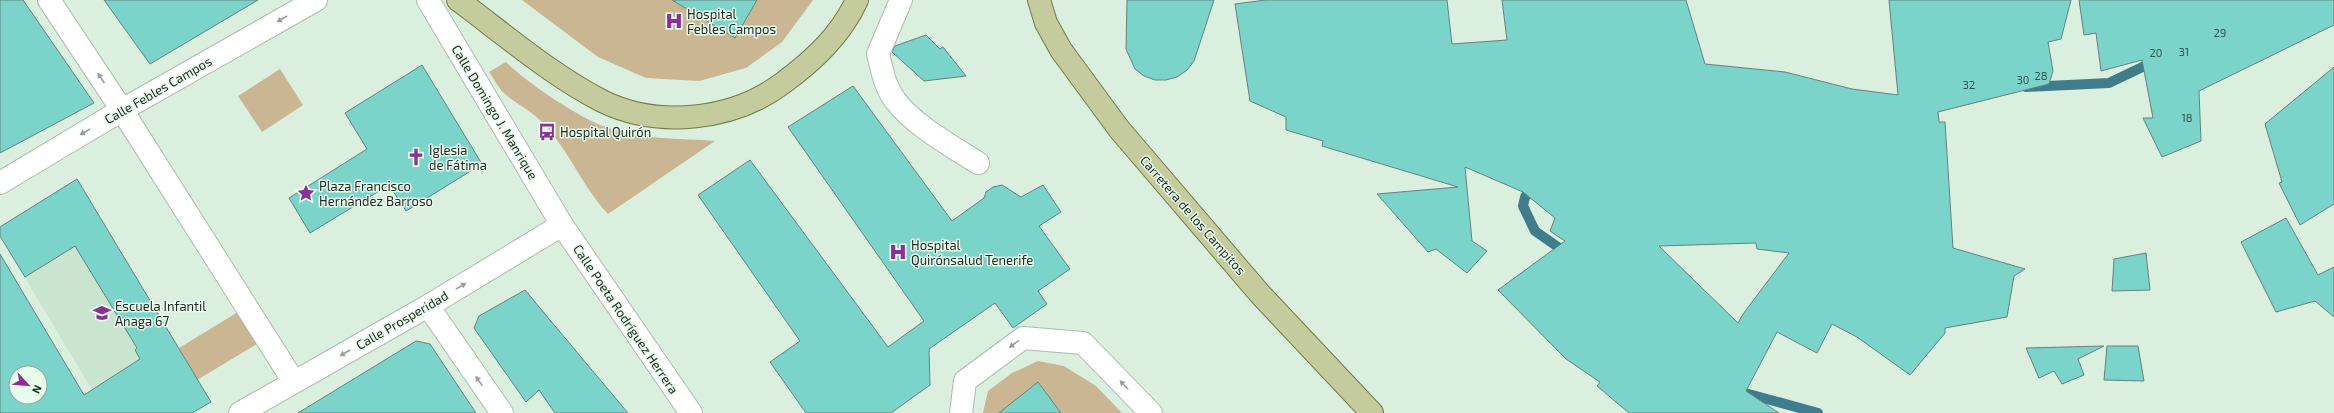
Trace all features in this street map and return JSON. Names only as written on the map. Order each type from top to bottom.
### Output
[{"type":"main road","points":[[458,0],[562,77],[604,101],[640,114],[686,117],[722,112],[770,92],[805,67],[824,50],[852,10],[857,0]]},
{"type":"main road","name":"Carretera de los Campitos","points":[[1038,0],[1046,23],[1062,50],[1119,129],[1260,294],[1372,413]]},
{"type":"street","points":[[49,0],[122,110],[294,382]]},
{"type":"street","name":"Calle Febles Campos","points":[[0,183],[122,110],[316,0]]},
{"type":"street","name":"Calle Domingo J. Manrique","points":[[428,0],[562,225]]},
{"type":"street","points":[[901,0],[878,54],[888,88],[895,101],[922,126],[978,163]]},
{"type":"street","name":"Calle Prosperidad","points":[[240,413],[428,306],[562,225]]},
{"type":"street","name":"Calle Poeta Rodríguez Herrera","points":[[562,225],[690,413]]},
{"type":"street","points":[[428,306],[502,413]]},
{"type":"street","points":[[960,413],[965,381],[1023,338],[1083,343],[1151,413]]},
{"type":"shaded area","name":"Hospital Febles Campos","points":[[522,0],[672,0],[735,38],[757,0],[813,0],[782,42],[746,68],[699,81],[646,78],[598,57]]},
{"type":"shaded area","points":[[506,62],[555,100],[583,117],[608,128],[647,137],[715,141],[608,214],[591,192],[552,133],[538,118],[505,94],[497,84],[489,72]]},
{"type":"shaded area","points":[[280,69],[303,105],[262,132],[238,96]]},
{"type":"shaded area","name":"Escuela Infantil Anaga 67","points":[[77,179],[211,402],[192,413],[106,413],[0,236],[0,227]]},
{"type":"shaded area","points":[[238,312],[257,344],[197,380],[179,348]]},
{"type":"shaded area","points":[[1038,361],[1064,366],[1096,386],[1122,413],[983,413],[988,391],[1012,373]]},
{"type":"building","points":[[0,0],[23,0],[94,103],[0,153]]},
{"type":"building","points":[[104,0],[258,0],[150,64]]},
{"type":"building","points":[[672,0],[757,0],[735,38]]},
{"type":"building","points":[[1127,0],[1214,0],[1194,61],[1187,70],[1177,77],[1166,80],[1155,80],[1144,76],[1135,69],[1126,49]]},
{"type":"building","points":[[1266,0],[1447,0],[1452,44],[1507,40],[1502,0],[1686,0],[1705,64],[1785,72],[1852,89],[1898,95],[1889,0],[2071,0],[2061,39],[2048,42],[2053,71],[2049,84],[1938,112],[1939,122],[1945,122],[1953,248],[2025,269],[2014,276],[2007,317],[1945,328],[1945,333],[1910,375],[1857,337],[1832,324],[1817,353],[1777,332],[1746,391],[1779,413],[1629,413],[1597,386],[1600,382],[1566,359],[1498,290],[1565,241],[1550,231],[1555,218],[1523,192],[1465,167],[1472,241],[1487,251],[1467,273],[1436,249],[1428,252],[1377,194],[1458,187],[1322,146],[1323,141],[1286,130],[1286,117],[1250,101],[1235,4]],"holes":[[[1756,243],[1757,249],[1789,253],[1743,314],[1738,323],[1659,246]]]},
{"type":"building","points":[[2079,0],[2334,0],[2334,25],[2199,91],[2201,141],[2162,157],[2143,118],[2153,118],[2142,60],[2101,71],[2096,33],[2084,35]]},
{"type":"building","points":[[926,35],[940,49],[943,47],[966,76],[924,81],[892,52],[895,46]]},
{"type":"building","name":"Iglesia de Fátima","points":[[422,65],[482,164],[406,211],[389,185],[310,233],[289,198],[367,149],[345,113]]},
{"type":"building","points":[[2334,67],[2334,204],[2300,225],[2279,183],[2282,182],[2265,124]]},
{"type":"building","name":"Hospital Quirónsalud Tenerife","points":[[853,86],[952,221],[984,198],[986,192],[993,187],[1002,185],[1021,197],[1043,185],[1061,212],[1039,226],[1070,269],[1038,291],[1047,304],[1013,328],[995,303],[929,349],[930,385],[891,413],[806,413],[770,362],[800,341],[698,195],[750,160],[888,347],[924,321],[788,127]]},
{"type":"building","name":"Escuela Infantil Anaga 67","points":[[77,179],[211,402],[192,413],[0,413],[0,254],[84,395],[140,359],[135,350],[137,348],[75,246],[25,277],[0,236],[0,227]]},
{"type":"building","points":[[2286,218],[2318,275],[2334,267],[2334,317],[2315,301],[2276,312],[2241,242]]},
{"type":"building","points":[[2146,253],[2150,290],[2112,291],[2114,259]]},
{"type":"building","points":[[525,290],[628,413],[555,413],[539,390],[526,402],[474,328],[479,316]]},
{"type":"building","points":[[416,341],[430,344],[476,413],[298,413]]},
{"type":"building","points":[[2104,346],[2078,359],[2084,375],[2062,384],[2054,371],[2039,378],[2026,348]]},
{"type":"building","points":[[2107,346],[2138,346],[2144,381],[2104,380]]},
{"type":"building","points":[[1038,382],[1061,413],[999,413]]},
{"type":"waterway","points":[[2026,87],[2109,83],[2155,61]]},
{"type":"waterway","points":[[1534,185],[1525,197],[1523,206],[1535,231],[1568,254]]},
{"type":"waterway","points":[[1738,388],[1745,393],[1818,413]]},
{"type":"place","name":"Hospital Febles Campos","points":[[674,21]]},
{"type":"place","name":"Hospital Quirón","points":[[547,132]]},
{"type":"place","name":"Iglesia de Fátima","points":[[416,157]]},
{"type":"place","name":"Plaza Francisco Hernández Barroso","points":[[306,193]]},
{"type":"place","name":"Hospital Quirónsalud Tenerife","points":[[898,252]]},
{"type":"place","name":"Escuela Infantil Anaga 67","points":[[102,313]]}]
